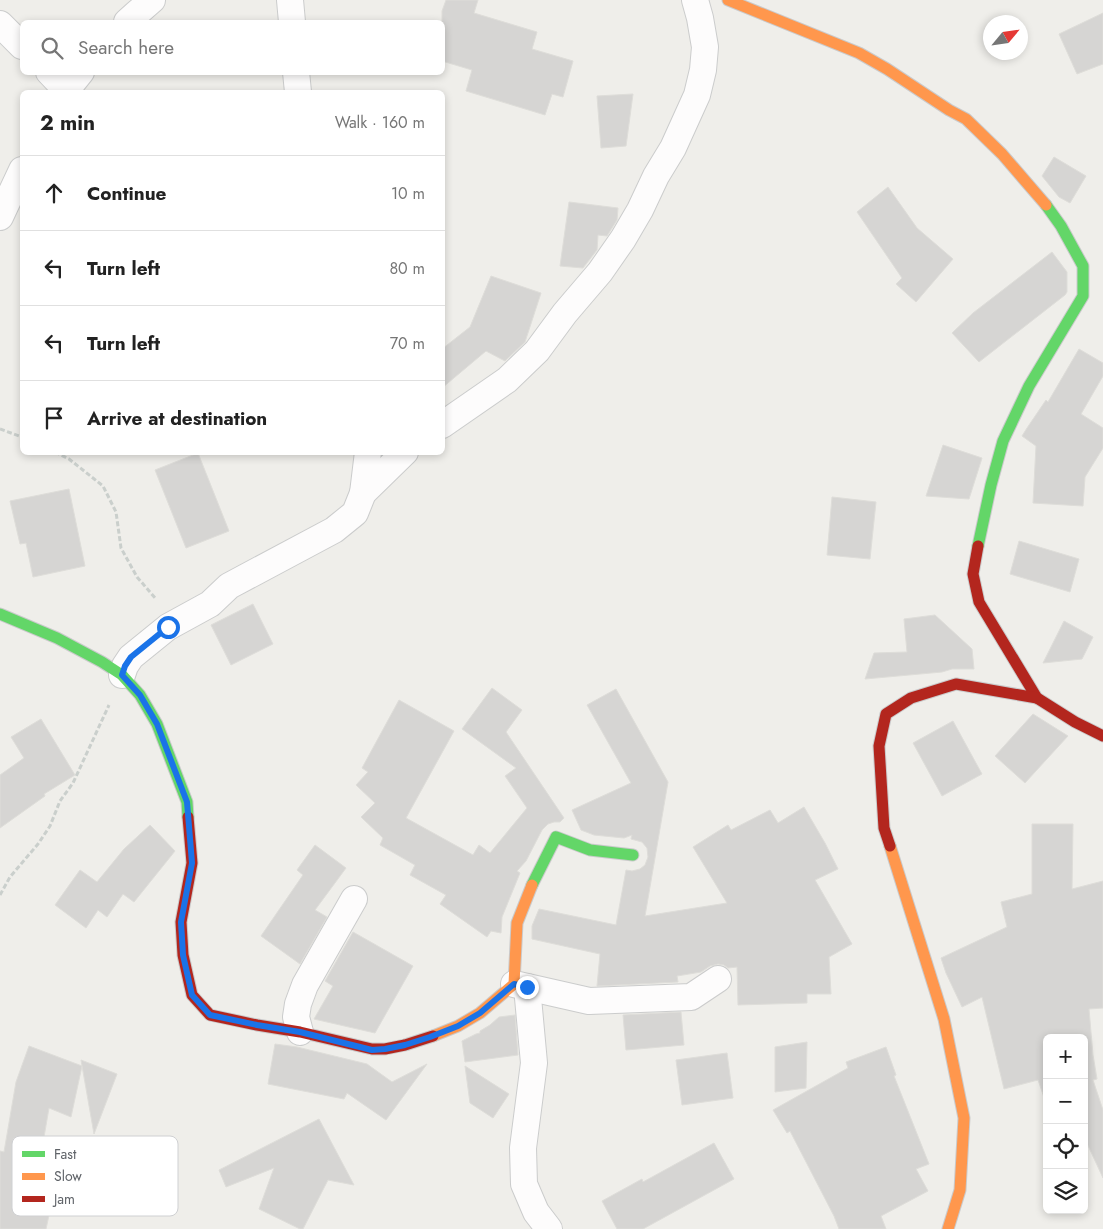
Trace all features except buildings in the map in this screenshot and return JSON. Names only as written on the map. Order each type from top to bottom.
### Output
[{"type":"street","points":[[129,20],[152,0]]},
{"type":"street","points":[[290,0],[292,20]]},
{"type":"street","points":[[445,423],[507,380],[537,350],[600,272],[640,210],[656,176],[673,148],[697,95],[703,70],[705,47],[695,0]]},
{"type":"street","points":[[728,0],[859,53],[887,69],[948,110],[966,119],[1008,160],[1040,197],[1061,226],[1083,266],[1083,296],[1029,386],[1003,441],[991,485],[973,574],[979,602],[1037,698]]},
{"type":"street","points":[[0,24],[20,44]]},
{"type":"street","points":[[296,75],[298,90]]},
{"type":"street","points":[[0,216],[20,174]]},
{"type":"street","points":[[122,675],[131,657],[176,622],[210,604],[229,586],[334,530],[355,513],[363,492],[368,455]]},
{"type":"street","points":[[363,492],[402,455]]},
{"type":"street","points":[[0,614],[57,638],[122,675],[140,695],[157,724],[187,802],[192,863],[181,922],[183,955],[192,995],[210,1015],[300,1032],[372,1050],[405,1045],[458,1026],[521,986],[589,1001],[691,997],[718,980]]},
{"type":"street","points":[[948,1229],[960,1190],[964,1118],[944,1019],[884,828],[879,746],[886,714],[911,698],[956,684],[1037,698],[1075,722],[1103,736]]},
{"type":"street","points":[[549,1229],[536,1212],[524,1184],[523,1148],[534,1063],[521,986],[517,923],[535,877],[556,837],[590,850],[634,855]]},
{"type":"street","points":[[300,1032],[296,1017],[298,1004],[305,985],[354,899]]},
{"type":"path","points":[[0,429],[20,436]]},
{"type":"path","points":[[60,455],[103,486],[116,512],[121,548],[137,576],[176,622]]},
{"type":"path","points":[[0,895],[10,877],[38,844],[50,826],[60,801],[73,783],[84,756],[92,744],[122,675]]},
{"type":"traffic: fast","points":[[978,546],[1003,441],[1029,386],[1083,296],[1083,266],[1061,226],[1046,205]]},
{"type":"traffic: fast","points":[[0,614],[57,638],[122,675],[140,695],[157,724],[187,802],[188,817]]},
{"type":"traffic: fast","points":[[532,885],[556,837],[590,850],[633,855]]},
{"type":"traffic: slow","points":[[728,0],[859,53],[966,119],[1002,154],[1046,205]]},
{"type":"traffic: slow","points":[[890,846],[944,1019],[964,1118],[960,1190],[948,1229]]},
{"type":"traffic: slow","points":[[433,1036],[458,1026],[480,1013],[514,984],[517,923],[532,885]]},
{"type":"traffic: jam","points":[[978,546],[973,574],[979,602],[1037,698],[1075,722],[1103,736]]},
{"type":"traffic: jam","points":[[890,846],[884,828],[879,746],[886,714],[911,698],[956,684],[1037,698]]},
{"type":"traffic: jam","points":[[188,817],[192,863],[181,922],[183,955],[192,995],[210,1015],[300,1032],[372,1049],[385,1049],[405,1045],[433,1036]]},
{"type":"route","points":[[168,627],[131,657],[122,675],[140,695],[157,724],[187,802],[192,863],[181,922],[183,955],[192,995],[210,1015],[300,1032],[372,1050],[385,1049],[405,1045],[458,1026],[480,1013],[514,984],[527,987]]}]
